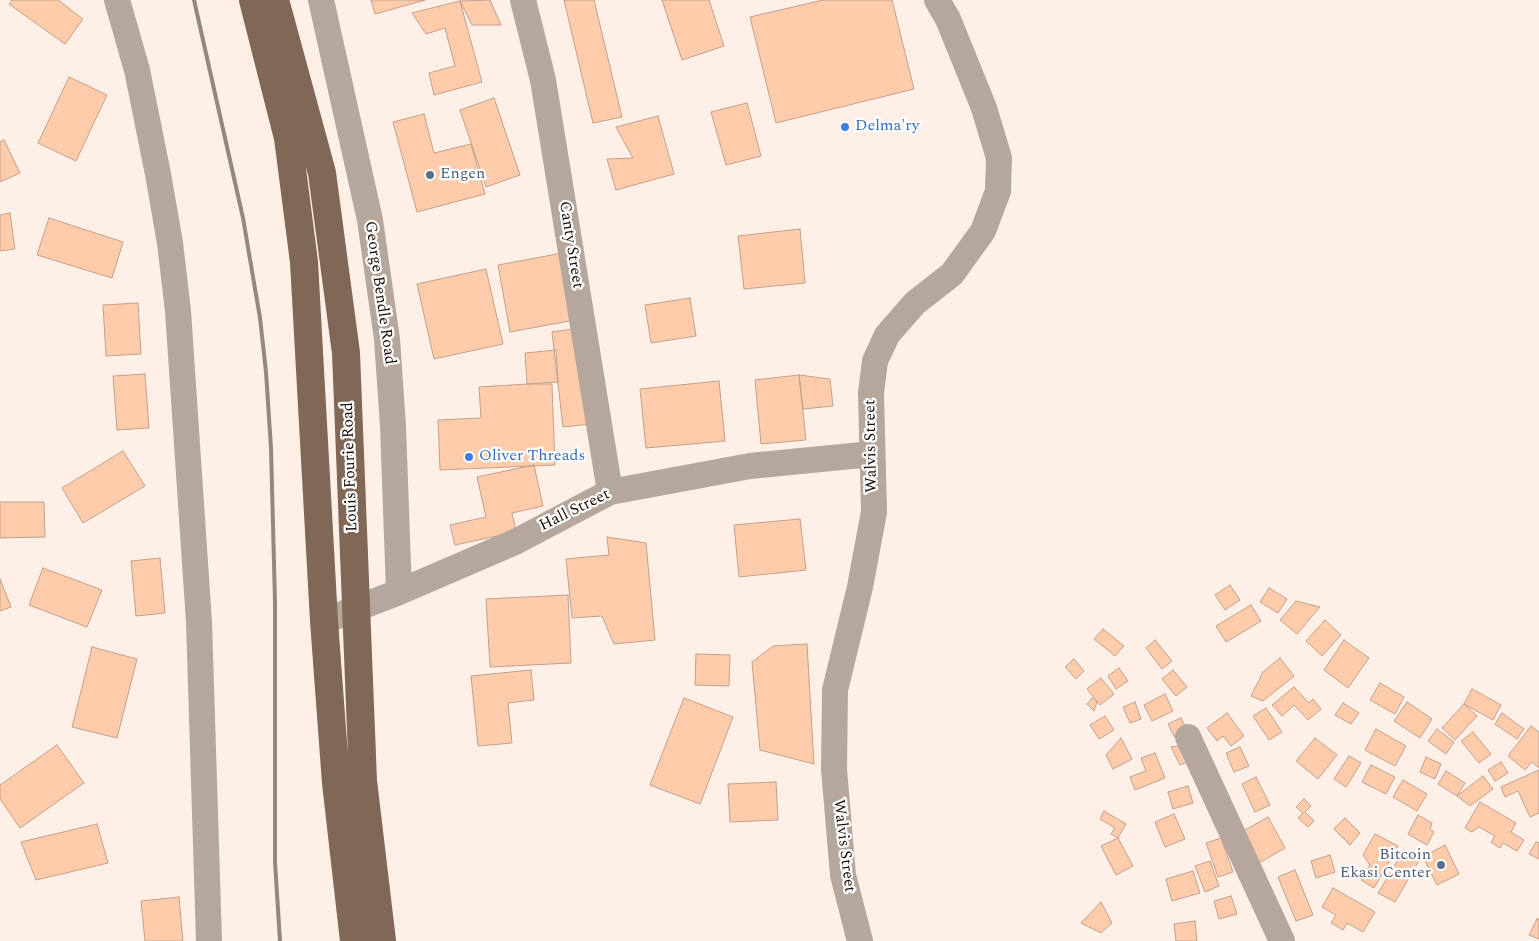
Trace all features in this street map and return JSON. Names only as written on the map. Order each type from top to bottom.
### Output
[{"type":"main road","points":[[253,0],[288,138],[304,262],[324,621],[336,783],[354,941]]},
{"type":"main road","name":"Louis Fourie Road","points":[[275,0],[322,172],[346,353],[363,781],[382,941]]},
{"type":"street","points":[[117,0],[137,70],[158,174],[170,243],[178,311],[199,622],[209,941]]},
{"type":"street","name":"George Bendle Road","points":[[321,0],[370,220],[387,339],[394,426],[399,592]]},
{"type":"street","name":"Canty Street","points":[[523,0],[542,80],[610,492]]},
{"type":"street","name":"Walvis Street","points":[[860,941],[844,875],[834,769],[835,690],[860,587],[874,512],[871,393],[875,360],[887,335],[915,303],[952,274],[983,231],[998,191],[999,158],[984,108],[948,19],[937,0]]},
{"type":"street","name":"Hall Street","points":[[324,621],[399,592],[515,542],[610,492],[750,466],[872,454]]},
{"type":"street","points":[[1188,737],[1282,941]]},
{"type":"building","points":[[12,0],[58,0],[83,19],[65,44],[9,4]]},
{"type":"building","points":[[371,0],[425,0],[375,14]]},
{"type":"building","points":[[490,0],[501,25],[472,25],[460,1]]},
{"type":"building","points":[[564,0],[594,0],[622,117],[593,123]]},
{"type":"building","points":[[662,0],[709,0],[724,46],[682,60]]},
{"type":"building","points":[[823,0],[892,0],[914,89],[776,123],[750,17]]},
{"type":"building","points":[[460,1],[482,82],[434,95],[429,73],[455,66],[445,28],[426,34],[412,13]]},
{"type":"building","points":[[69,77],[107,95],[76,161],[38,143]]},
{"type":"building","points":[[494,98],[520,175],[486,187],[460,110]]},
{"type":"building","points":[[747,103],[761,156],[726,165],[711,112]]},
{"type":"building","points":[[424,114],[434,153],[471,144],[485,194],[417,212],[393,122]]},
{"type":"building","points":[[658,116],[674,174],[616,190],[607,159],[633,158],[616,127]]},
{"type":"building","points":[[4,140],[20,173],[0,182],[0,142]]},
{"type":"building","points":[[10,213],[15,249],[0,251],[0,215]]},
{"type":"building","points":[[49,218],[123,242],[112,278],[37,255]]},
{"type":"building","points":[[800,229],[805,283],[744,289],[738,236]]},
{"type":"building","points":[[568,252],[580,319],[510,332],[498,265]]},
{"type":"building","points":[[486,269],[503,344],[434,359],[417,284]]},
{"type":"building","points":[[690,298],[696,336],[651,343],[645,305]]},
{"type":"building","points":[[138,303],[141,354],[106,356],[103,305]]},
{"type":"building","points":[[580,328],[591,424],[563,427],[552,332]]},
{"type":"building","points":[[556,350],[558,382],[527,384],[525,353]]},
{"type":"building","points":[[145,374],[149,428],[117,430],[113,376]]},
{"type":"building","points":[[799,375],[806,440],[761,444],[755,380]]},
{"type":"building","points":[[799,375],[830,379],[833,406],[803,409]]},
{"type":"building","points":[[719,381],[725,441],[646,448],[640,389]]},
{"type":"building","points":[[552,384],[555,465],[440,470],[438,420],[481,418],[479,387]]},
{"type":"building","points":[[123,451],[145,486],[83,523],[62,488]]},
{"type":"building","points":[[534,465],[543,506],[512,513],[516,532],[455,545],[450,525],[486,517],[477,477]]},
{"type":"building","points":[[0,502],[44,502],[45,537],[0,538]]},
{"type":"building","points":[[800,519],[806,570],[739,577],[734,525]]},
{"type":"building","points":[[607,537],[646,543],[655,640],[614,644],[602,616],[572,618],[566,559],[609,555]]},
{"type":"building","points":[[160,558],[165,613],[136,616],[131,561]]},
{"type":"building","points":[[43,568],[102,590],[87,627],[29,605]]},
{"type":"building","points":[[0,579],[11,607],[0,611]]},
{"type":"building","points":[[1230,585],[1240,600],[1225,610],[1215,595]]},
{"type":"building","points":[[1269,588],[1287,599],[1278,613],[1260,602]]},
{"type":"building","points":[[568,595],[571,663],[490,667],[486,599]]},
{"type":"building","points":[[1296,601],[1320,607],[1297,634],[1280,620]]},
{"type":"building","points":[[1251,605],[1261,621],[1226,642],[1216,626]]},
{"type":"building","points":[[1325,620],[1341,635],[1322,656],[1306,641]]},
{"type":"building","points":[[1103,629],[1124,646],[1115,656],[1094,639]]},
{"type":"building","points":[[1155,640],[1172,661],[1162,669],[1146,648]]},
{"type":"building","points":[[1344,640],[1369,658],[1348,688],[1324,670]]},
{"type":"building","points":[[807,644],[814,764],[760,750],[752,662],[773,646]]},
{"type":"building","points":[[92,647],[137,659],[117,738],[72,727]]},
{"type":"building","points":[[696,654],[730,655],[729,686],[695,685]]},
{"type":"building","points":[[1280,658],[1294,676],[1263,701],[1251,696],[1263,672]]},
{"type":"building","points":[[1074,659],[1084,671],[1076,679],[1065,667]]},
{"type":"building","points":[[1119,668],[1128,681],[1116,689],[1108,676]]},
{"type":"building","points":[[531,670],[534,700],[508,703],[512,743],[478,746],[471,676]]},
{"type":"building","points":[[1173,670],[1187,687],[1176,696],[1162,679]]},
{"type":"building","points":[[1101,678],[1114,694],[1100,705],[1087,689]]},
{"type":"building","points":[[1380,683],[1404,697],[1395,714],[1370,700]]},
{"type":"building","points":[[1294,687],[1309,703],[1313,699],[1321,709],[1308,720],[1294,705],[1282,716],[1272,705]]},
{"type":"building","points":[[1472,689],[1501,705],[1493,720],[1464,704]]},
{"type":"building","points":[[1165,694],[1173,711],[1152,721],[1144,705]]},
{"type":"building","points":[[684,698],[733,717],[700,804],[650,785]]},
{"type":"building","points":[[1092,698],[1097,702],[1094,711],[1087,704]]},
{"type":"building","points":[[1135,702],[1141,719],[1130,723],[1123,707]]},
{"type":"building","points":[[1407,702],[1432,719],[1420,738],[1394,721]]},
{"type":"building","points":[[1343,703],[1359,713],[1351,724],[1335,715]]},
{"type":"building","points":[[1464,704],[1477,716],[1455,740],[1442,728]]},
{"type":"building","points":[[1266,708],[1282,732],[1269,740],[1253,716]]},
{"type":"building","points":[[1227,713],[1244,736],[1231,746],[1223,736],[1217,741],[1207,728]]},
{"type":"building","points":[[1502,713],[1524,729],[1517,739],[1495,724]]},
{"type":"building","points":[[1105,716],[1114,730],[1099,739],[1090,725]]},
{"type":"building","points":[[1181,718],[1188,731],[1175,738],[1168,724]]},
{"type":"building","points":[[1531,726],[1539,732],[1539,768],[1532,762],[1525,770],[1508,756]]},
{"type":"building","points":[[1376,729],[1406,746],[1395,766],[1365,750]]},
{"type":"building","points":[[1437,729],[1454,742],[1446,754],[1428,741]]},
{"type":"building","points":[[1473,732],[1491,754],[1479,763],[1461,741]]},
{"type":"building","points":[[1121,738],[1132,759],[1113,769],[1106,755]]},
{"type":"building","points":[[1315,738],[1337,755],[1318,779],[1296,761]]},
{"type":"building","points":[[57,745],[84,783],[20,828],[0,799],[0,785]]},
{"type":"building","points":[[1187,745],[1194,759],[1180,765],[1171,747]]},
{"type":"building","points":[[1240,747],[1249,766],[1234,772],[1226,753]]},
{"type":"building","points":[[1155,753],[1165,778],[1135,790],[1130,777],[1146,771],[1141,758]]},
{"type":"building","points":[[1349,756],[1361,763],[1346,787],[1334,779]]},
{"type":"building","points":[[1426,757],[1441,764],[1435,779],[1420,772]]},
{"type":"building","points":[[1501,762],[1508,773],[1495,781],[1488,770]]},
{"type":"building","points":[[1371,765],[1395,777],[1386,794],[1362,782]]},
{"type":"building","points":[[1539,770],[1539,813],[1530,817],[1518,791],[1505,797],[1501,787]]},
{"type":"building","points":[[1446,771],[1465,783],[1457,796],[1438,784]]},
{"type":"building","points":[[1483,776],[1493,789],[1470,806],[1457,796]]},
{"type":"building","points":[[1256,777],[1270,805],[1255,812],[1242,784]]},
{"type":"building","points":[[1403,780],[1427,794],[1417,811],[1393,797]]},
{"type":"building","points":[[776,782],[778,820],[730,822],[728,784]]},
{"type":"building","points":[[1188,786],[1193,803],[1173,809],[1168,792]]},
{"type":"building","points":[[1304,799],[1311,806],[1305,812],[1314,821],[1308,827],[1298,818],[1303,813],[1296,807]]},
{"type":"building","points":[[1480,802],[1516,823],[1511,832],[1524,840],[1517,851],[1503,843],[1500,848],[1491,842],[1495,836],[1479,827],[1472,832],[1465,828]]},
{"type":"building","points":[[1104,811],[1126,824],[1118,838],[1111,834],[1115,828],[1100,819]]},
{"type":"building","points":[[1174,814],[1185,839],[1165,847],[1155,822]]},
{"type":"building","points":[[1418,815],[1432,823],[1430,829],[1434,832],[1427,845],[1408,834]]},
{"type":"building","points":[[1268,817],[1285,848],[1257,864],[1240,833]]},
{"type":"building","points":[[1345,818],[1360,833],[1350,845],[1334,829]]},
{"type":"building","points":[[97,824],[108,863],[36,880],[21,842]]},
{"type":"building","points":[[1375,834],[1398,846],[1374,888],[1361,880],[1370,865],[1363,855]]},
{"type":"building","points":[[1118,838],[1133,866],[1116,875],[1101,846]]},
{"type":"building","points":[[1221,838],[1233,872],[1218,877],[1206,843]]},
{"type":"building","points":[[1536,842],[1539,843],[1539,859],[1529,854]]},
{"type":"building","name":"Bitcoin Ekasi Center","points":[[1445,845],[1459,874],[1437,885],[1423,857]]},
{"type":"building","points":[[1404,850],[1420,859],[1395,902],[1378,893]]},
{"type":"building","points":[[1330,855],[1335,872],[1316,878],[1311,861]]},
{"type":"building","points":[[1210,861],[1219,886],[1205,892],[1195,866]]},
{"type":"building","points":[[1295,870],[1313,915],[1296,921],[1278,877]]},
{"type":"building","points":[[1193,871],[1200,893],[1172,901],[1166,879]]},
{"type":"building","points":[[1333,888],[1375,912],[1363,932],[1347,923],[1343,930],[1331,923],[1336,915],[1322,907]]},
{"type":"building","points":[[1231,896],[1237,914],[1219,919],[1214,901]]},
{"type":"building","points":[[179,897],[183,941],[145,941],[141,901]]},
{"type":"building","points":[[1101,902],[1112,923],[1101,933],[1081,923]]},
{"type":"building","points":[[1537,919],[1539,919],[1539,939],[1529,935]]},
{"type":"building","points":[[1195,921],[1197,941],[1176,941],[1174,924]]},
{"type":"railway","points":[[194,0],[243,218],[260,318],[266,372],[271,448],[275,602],[275,862],[280,941]]},
{"type":"place","name":"Delma'ry","points":[[845,127]]},
{"type":"place","name":"Engen","points":[[430,175]]},
{"type":"place","name":"Oliver Threads","points":[[469,457]]},
{"type":"place","name":"Bitcoin Ekasi Center","points":[[1441,865]]}]
